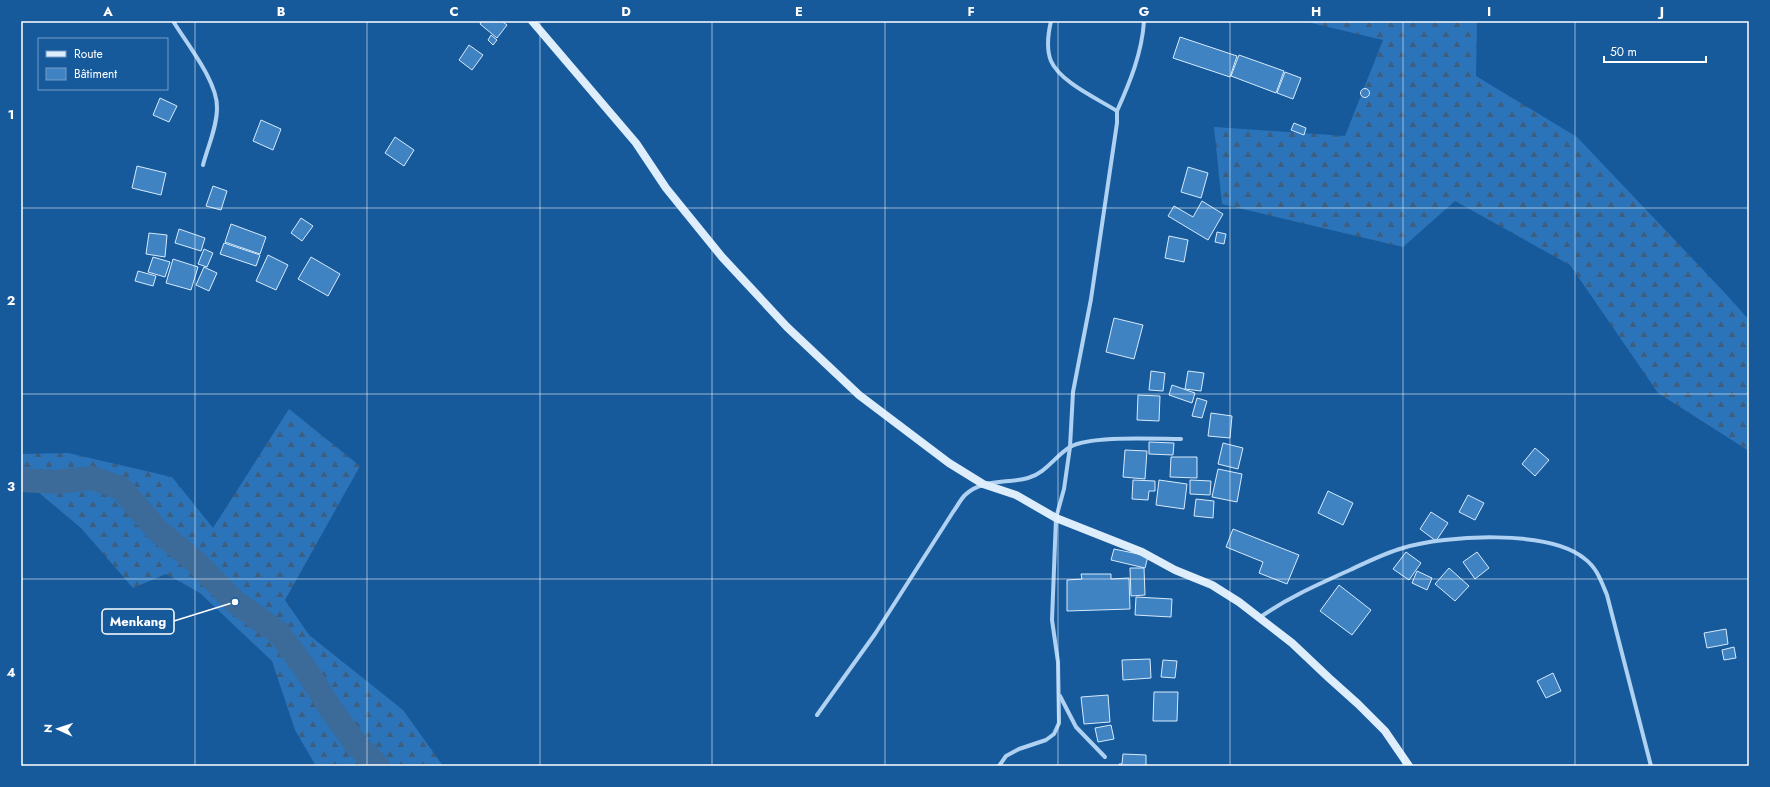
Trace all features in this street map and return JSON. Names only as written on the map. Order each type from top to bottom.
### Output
[{"type":"street","points":[[173,21],[211,81],[216,96],[217,108],[214,127],[203,165]]},
{"type":"street","points":[[532,21],[636,143],[666,188],[722,257],[787,327],[859,395],[933,452],[983,484],[1016,495],[1056,518],[1113,539],[1142,552],[1175,570],[1212,585],[1239,602],[1292,643],[1358,704],[1385,731],[1409,766]]},
{"type":"street","points":[[1051,21],[1048,53],[1057,70],[1086,92],[1117,111]]},
{"type":"street","points":[[999,766],[1006,756],[1019,749],[1046,740],[1054,734],[1059,723],[1058,662],[1052,620],[1056,518],[1064,488],[1070,447],[1073,392],[1091,299],[1108,173],[1116,136],[1117,111],[1139,52],[1144,21]]},
{"type":"street","points":[[817,715],[875,634],[965,495],[983,484],[1029,478],[1047,467],[1070,447],[1090,442],[1133,438],[1181,439]]},
{"type":"street","points":[[1259,618],[1273,608],[1340,574],[1392,551],[1427,542],[1440,542],[1450,539],[1470,538],[1516,538],[1560,545],[1575,552],[1586,560],[1600,578],[1606,595],[1651,766]]},
{"type":"street","points":[[1059,696],[1076,727],[1104,757]]},
{"type":"green space","points":[[1303,21],[1477,21],[1476,76],[1577,137],[1749,320],[1749,451],[1658,393],[1570,265],[1455,201],[1403,247],[1222,204],[1214,127],[1345,136],[1383,40]]},
{"type":"green space","points":[[289,409],[360,466],[285,600],[309,635],[403,710],[443,766],[316,766],[295,730],[272,661],[200,593],[166,574],[133,588],[81,528],[32,487],[21,489],[21,454],[68,453],[172,477],[213,528]]},
{"type":"building","points":[[482,21],[502,21],[507,25],[497,38],[480,24]]},
{"type":"building","points":[[491,35],[497,40],[493,45],[488,40]]},
{"type":"building","points":[[1180,37],[1237,56],[1230,77],[1173,58]]},
{"type":"building","points":[[469,45],[483,55],[472,70],[459,60]]},
{"type":"building","points":[[1239,55],[1284,71],[1276,93],[1231,76]]},
{"type":"building","points":[[1285,72],[1301,78],[1293,99],[1277,93]]},
{"type":"building","points":[[1365,88],[1370,93],[1365,98],[1360,93]]},
{"type":"building","points":[[160,98],[177,106],[169,122],[153,115]]},
{"type":"building","points":[[261,120],[281,129],[273,150],[253,141]]},
{"type":"building","points":[[1294,123],[1306,128],[1304,135],[1291,130]]},
{"type":"building","points":[[395,137],[414,150],[404,166],[385,153]]},
{"type":"building","points":[[137,166],[166,173],[161,195],[132,188]]},
{"type":"building","points":[[1188,167],[1208,173],[1201,198],[1181,192]]},
{"type":"building","points":[[213,186],[227,191],[221,210],[206,206]]},
{"type":"building","points":[[1202,201],[1223,214],[1208,240],[1168,216],[1174,206],[1193,217]]},
{"type":"building","points":[[301,218],[313,226],[302,241],[291,233]]},
{"type":"building","points":[[231,224],[266,237],[260,254],[225,242]]},
{"type":"building","points":[[179,229],[205,238],[201,251],[175,243]]},
{"type":"building","points":[[1217,232],[1226,234],[1224,244],[1215,242]]},
{"type":"building","points":[[149,233],[167,235],[165,257],[146,254]]},
{"type":"building","points":[[1169,236],[1188,240],[1184,262],[1165,258]]},
{"type":"building","points":[[224,243],[260,255],[256,266],[220,254]]},
{"type":"building","points":[[204,249],[213,253],[207,267],[198,264]]},
{"type":"building","points":[[268,255],[288,265],[276,290],[256,281]]},
{"type":"building","points":[[153,257],[170,262],[165,277],[148,272]]},
{"type":"building","points":[[311,257],[340,274],[328,296],[298,279]]},
{"type":"building","points":[[173,259],[198,267],[191,290],[166,283]]},
{"type":"building","points":[[204,267],[217,273],[209,291],[196,285]]},
{"type":"building","points":[[138,271],[156,276],[153,286],[135,281]]},
{"type":"building","points":[[1114,318],[1143,325],[1134,359],[1106,352]]},
{"type":"building","points":[[1151,371],[1165,373],[1163,391],[1149,390]]},
{"type":"building","points":[[1188,371],[1204,373],[1201,391],[1185,389]]},
{"type":"building","points":[[1172,385],[1195,393],[1192,403],[1169,395]]},
{"type":"building","points":[[1138,395],[1160,396],[1159,421],[1137,420]]},
{"type":"building","points":[[1197,398],[1207,401],[1202,418],[1192,416]]},
{"type":"building","points":[[1211,413],[1232,416],[1230,438],[1208,436]]},
{"type":"building","points":[[1149,442],[1174,443],[1173,455],[1149,454]]},
{"type":"building","points":[[1223,443],[1243,448],[1238,469],[1218,464]]},
{"type":"building","points":[[1535,448],[1549,460],[1535,476],[1522,464]]},
{"type":"building","points":[[1125,450],[1147,451],[1145,479],[1123,477]]},
{"type":"building","points":[[1171,457],[1197,457],[1197,478],[1170,477]]},
{"type":"building","points":[[1218,469],[1242,474],[1237,502],[1212,497]]},
{"type":"building","points":[[1133,480],[1155,481],[1155,491],[1149,491],[1148,500],[1132,499]]},
{"type":"building","points":[[1159,480],[1187,484],[1184,509],[1156,505]]},
{"type":"building","points":[[1190,480],[1211,481],[1210,495],[1190,494]]},
{"type":"building","points":[[1328,491],[1353,503],[1343,525],[1318,513]]},
{"type":"building","points":[[1468,495],[1484,503],[1475,520],[1459,512]]},
{"type":"building","points":[[1196,499],[1214,501],[1213,518],[1194,516]]},
{"type":"building","points":[[1431,512],[1448,523],[1436,541],[1420,529]]},
{"type":"building","points":[[1233,529],[1299,555],[1287,584],[1259,573],[1263,562],[1226,547]]},
{"type":"building","points":[[1114,549],[1148,556],[1145,568],[1111,560]]},
{"type":"building","points":[[1406,552],[1421,563],[1409,580],[1393,569]]},
{"type":"building","points":[[1477,552],[1489,568],[1475,579],[1463,562]]},
{"type":"building","points":[[1130,568],[1144,568],[1145,595],[1131,596]]},
{"type":"building","points":[[1449,568],[1469,586],[1455,601],[1435,584]]},
{"type":"building","points":[[1417,571],[1432,578],[1427,590],[1412,583]]},
{"type":"building","points":[[1081,574],[1111,574],[1111,579],[1129,578],[1130,609],[1067,611],[1067,580],[1082,579]]},
{"type":"building","points":[[1339,585],[1371,610],[1352,635],[1320,611]]},
{"type":"building","points":[[1136,597],[1172,599],[1171,617],[1135,615]]},
{"type":"building","points":[[1726,629],[1728,644],[1707,648],[1704,633]]},
{"type":"building","points":[[1734,647],[1736,658],[1724,660],[1722,650]]},
{"type":"building","points":[[1150,659],[1151,678],[1123,680],[1122,660]]},
{"type":"building","points":[[1163,660],[1177,661],[1175,678],[1161,677]]},
{"type":"building","points":[[1553,673],[1561,691],[1546,698],[1537,681]]},
{"type":"building","points":[[1154,692],[1178,692],[1177,721],[1153,721]]},
{"type":"building","points":[[1108,695],[1110,722],[1084,724],[1081,697]]},
{"type":"building","points":[[1111,725],[1114,739],[1098,742],[1095,728]]},
{"type":"building","points":[[1123,754],[1146,755],[1146,765],[1150,766],[1119,766],[1119,764],[1122,764]]},
{"type":"waterway","points":[[21,480],[55,482],[92,478],[121,488],[157,530],[197,563],[235,602],[279,633],[307,671],[330,708],[356,744],[378,766]]},
{"type":"place","name":"Menkang","points":[[235,602]]}]
